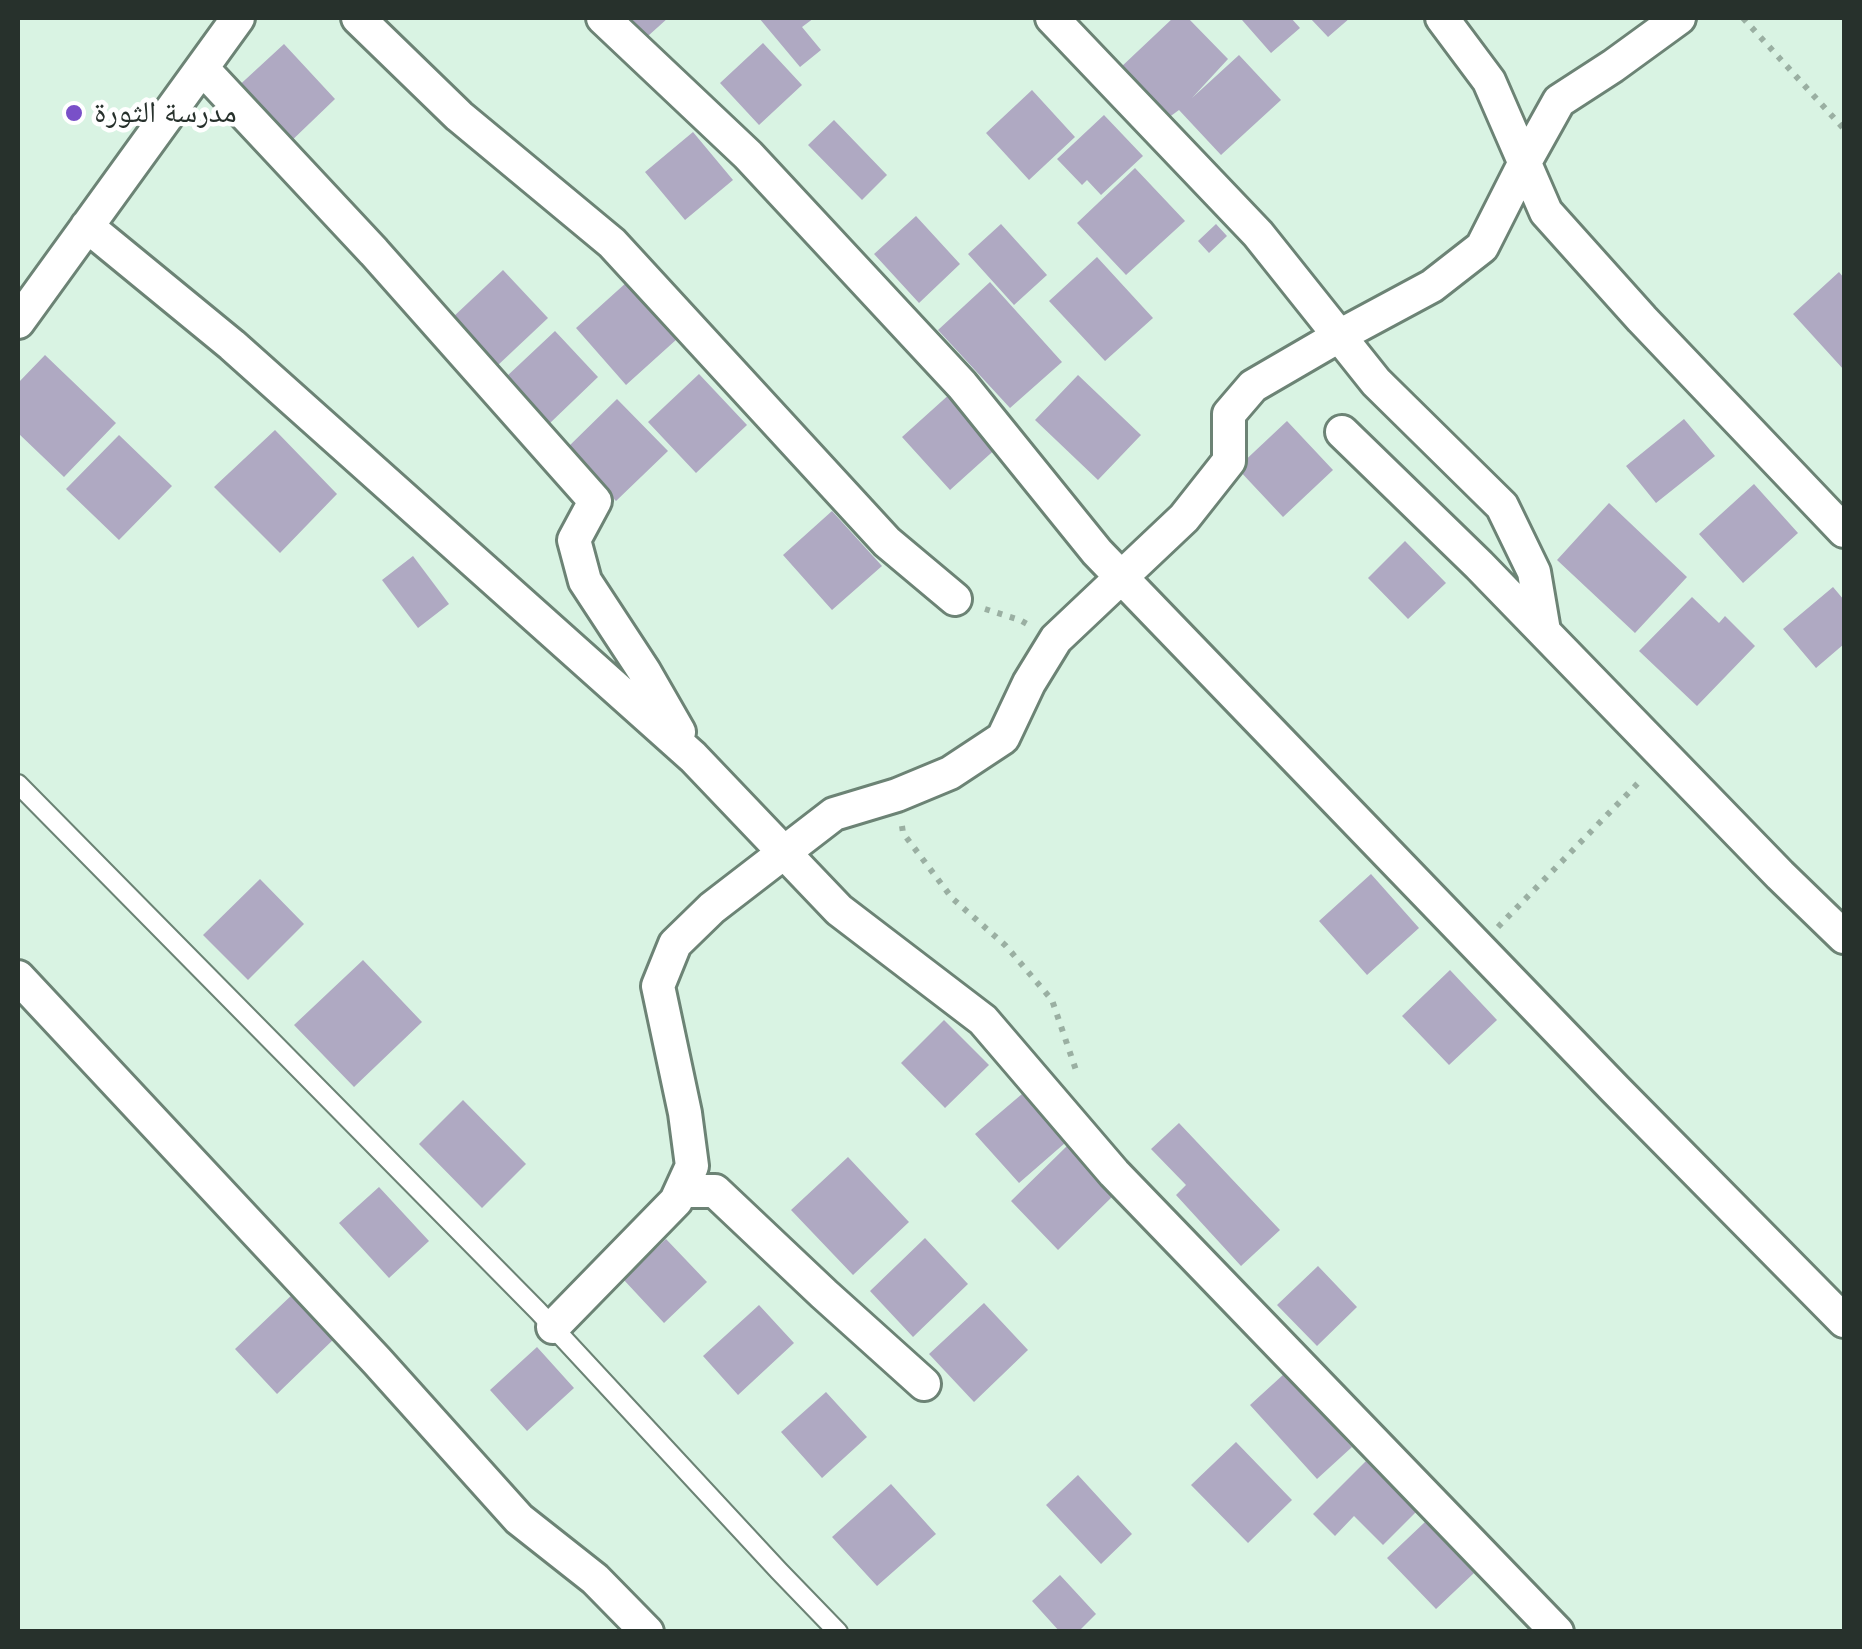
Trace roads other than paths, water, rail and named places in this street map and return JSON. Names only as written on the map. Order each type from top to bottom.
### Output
[{"type":"street","points":[[18,322],[238,18]]},
{"type":"street","points":[[358,18],[459,116],[612,243],[886,542],[955,598]]},
{"type":"street","points":[[603,18],[748,154],[962,385],[1097,552],[1844,1322]]},
{"type":"street","points":[[1052,18],[1258,234],[1376,382],[1502,506],[1534,572],[1544,631]]},
{"type":"street","points":[[1442,18],[1490,81],[1546,212],[1844,531]]},
{"type":"street","points":[[553,1327],[676,1201],[692,1166],[658,986],[675,944],[712,908],[834,814],[897,795],[950,772],[1003,738],[1054,642],[1184,518],[1229,460],[1229,414],[1253,386],[1432,286],[1482,247],[1559,101],[1679,18]]},
{"type":"street","points":[[202,68],[374,252],[595,500],[574,540],[585,581],[644,670],[693,757]]},
{"type":"street","points":[[87,226],[232,345],[693,757],[839,910],[983,1020],[1114,1173],[1556,1632]]},
{"type":"street","points":[[1342,432],[1844,936]]},
{"type":"street","points":[[18,977],[519,1518],[595,1579],[647,1632]]},
{"type":"street","points":[[680,1191],[715,1190],[924,1384]]},
{"type":"lane","points":[[18,784],[413,1181],[838,1632]]},
{"type":"place","name":"مدرسة الثورة","points":[[74,113]]}]
